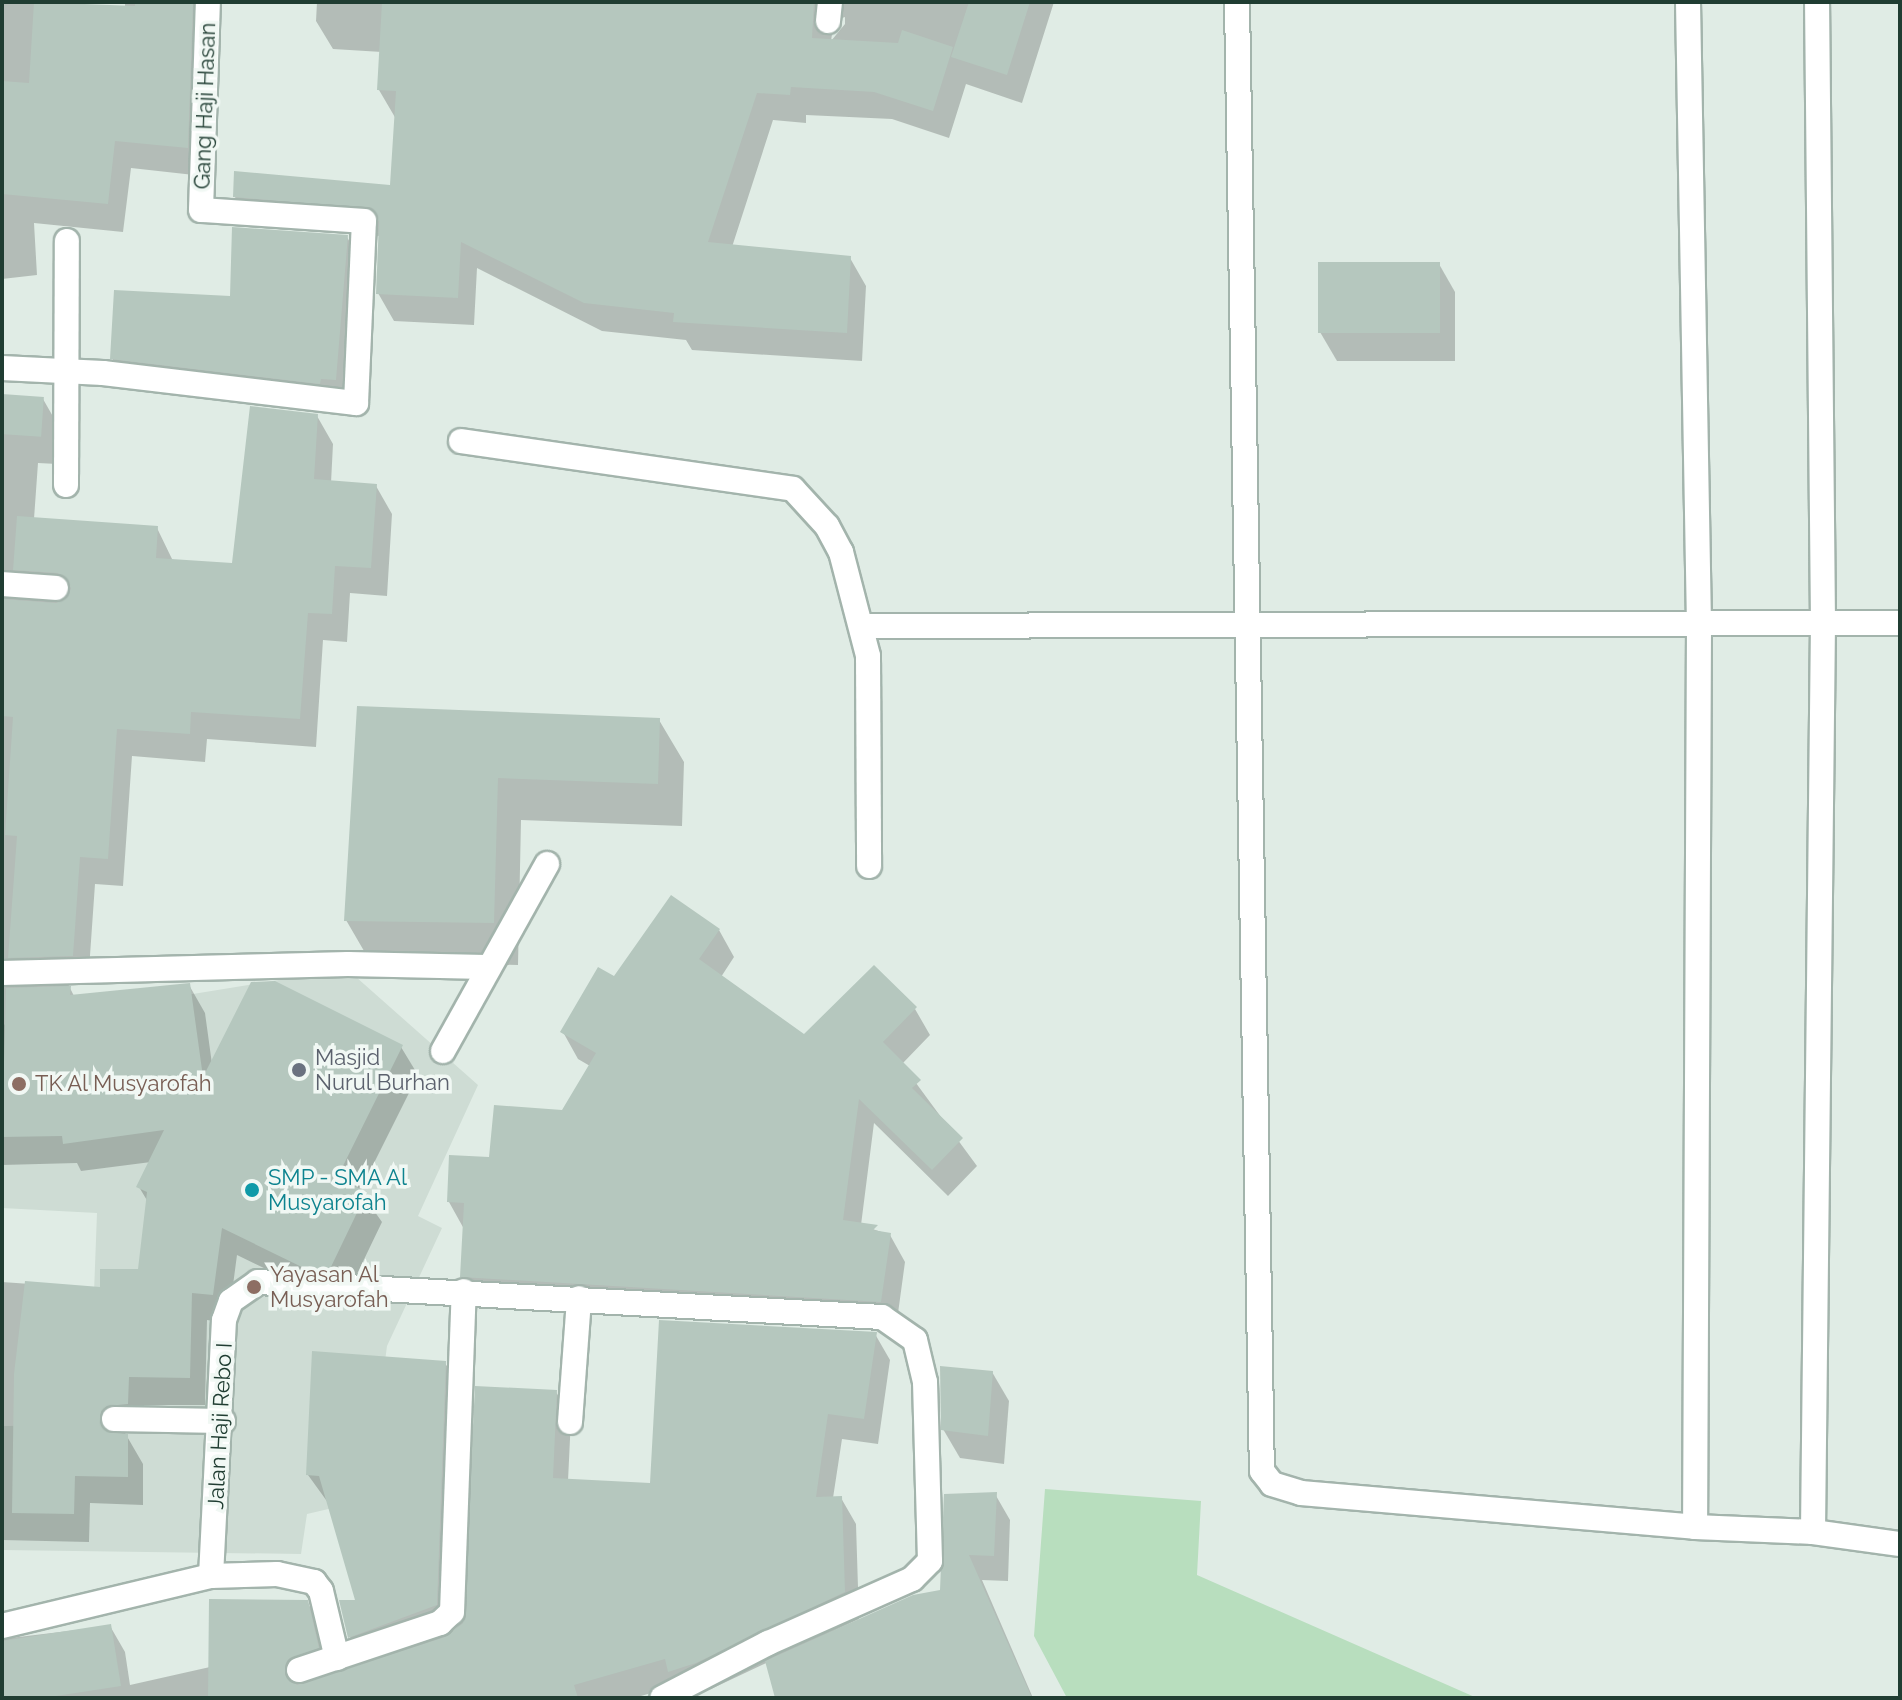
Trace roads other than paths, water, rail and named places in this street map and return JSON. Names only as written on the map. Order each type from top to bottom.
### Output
[{"type":"street","name":"Gang Haji Hasan","points":[[69,370],[356,403],[364,221],[201,210],[208,2]]},
{"type":"street","points":[[1237,2],[1262,1471],[1272,1484],[1301,1493],[1695,1527],[1813,1532],[1900,1544]]},
{"type":"street","points":[[1688,2],[1699,626],[1695,1527]]},
{"type":"street","points":[[1813,1532],[1823,623],[1817,2]]},
{"type":"street","points":[[66,485],[69,370],[67,241]]},
{"type":"street","points":[[2,368],[69,370]]},
{"type":"street","points":[[461,441],[793,489],[827,526],[841,552],[862,626],[870,674],[869,866]]},
{"type":"street","points":[[2,584],[56,588]]},
{"type":"street","points":[[862,626],[1249,621],[1699,626],[1900,623]]},
{"type":"street","points":[[443,1051],[486,967],[547,864]]},
{"type":"street","points":[[2,973],[348,964],[486,967]]},
{"type":"street","name":"Jalan Haji Rebo I","points":[[211,1576],[223,1421],[224,1320],[231,1301],[258,1282],[464,1291],[882,1317],[915,1340],[925,1382],[930,1561],[912,1579],[768,1643],[662,1698]]},
{"type":"street","points":[[299,1670],[440,1623],[452,1612],[464,1291]]},
{"type":"street","points":[[570,1422],[579,1298]]},
{"type":"street","points":[[114,1419],[223,1421]]},
{"type":"street","points":[[2,1626],[211,1576],[277,1574],[314,1582],[337,1658]]},
{"type":"place","name":"Masjid Nurul Burhan","points":[[299,1070]]},
{"type":"place","name":"TK Al Musyarofah","points":[[19,1084]]},
{"type":"place","name":"SMP - SMA Al Musyarofah","points":[[252,1190]]},
{"type":"place","name":"Yayasan Al Musyarofah","points":[[254,1287]]}]
